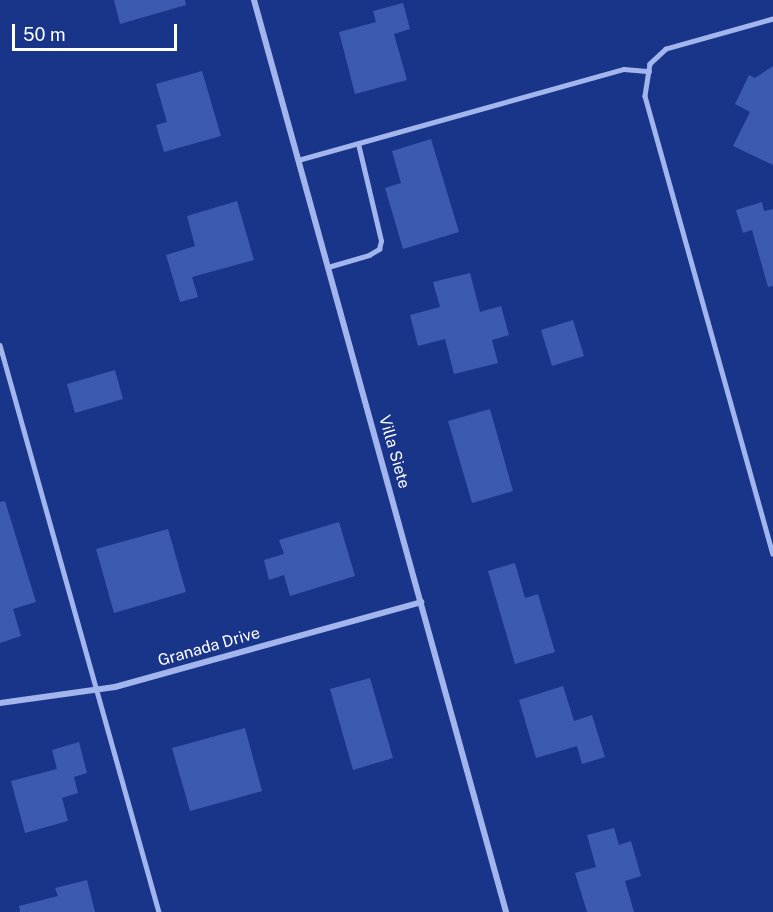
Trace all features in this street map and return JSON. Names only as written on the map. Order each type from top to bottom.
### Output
[{"type":"street","name":"Villa Siete","points":[[254,0],[506,912]]},
{"type":"street","name":"Granada Drive","points":[[0,703],[99,690],[422,602]]},
{"type":"lane","points":[[773,19],[666,49],[650,64],[645,96],[773,553]]},
{"type":"lane","points":[[298,160],[624,69],[649,71]]},
{"type":"lane","points":[[328,267],[369,255],[379,249],[381,241],[358,144]]},
{"type":"lane","points":[[0,345],[99,690],[159,912]]},
{"type":"building","points":[[114,0],[185,0],[186,5],[120,24]]},
{"type":"building","points":[[403,3],[410,29],[394,34],[407,80],[355,94],[339,32],[376,22],[373,11]]},
{"type":"building","points":[[773,66],[773,165],[733,146],[750,112],[735,104],[749,75],[755,78]]},
{"type":"building","points":[[202,71],[221,136],[164,152],[156,125],[167,122],[156,84]]},
{"type":"building","points":[[431,139],[459,232],[403,249],[385,188],[401,183],[392,151]]},
{"type":"building","points":[[237,201],[254,260],[192,277],[198,297],[180,302],[166,255],[195,246],[187,216]]},
{"type":"building","points":[[762,202],[764,211],[773,209],[773,286],[768,287],[752,230],[743,233],[736,210]]},
{"type":"building","points":[[470,273],[480,312],[501,306],[509,335],[492,340],[498,363],[454,374],[445,339],[418,346],[410,315],[440,307],[433,282]]},
{"type":"building","points":[[573,320],[584,356],[552,366],[541,330]]},
{"type":"building","points":[[115,370],[123,399],[75,413],[67,384]]},
{"type":"building","points":[[490,409],[513,491],[472,503],[448,421]]},
{"type":"building","points":[[5,501],[36,602],[13,609],[21,636],[0,643],[0,502]]},
{"type":"building","points":[[339,522],[355,576],[290,596],[284,575],[269,580],[264,560],[284,554],[279,540]]},
{"type":"building","points":[[168,529],[186,592],[114,613],[96,549]]},
{"type":"building","points":[[515,563],[525,598],[538,594],[555,652],[515,664],[488,571]]},
{"type":"building","points":[[370,678],[393,758],[353,770],[330,689]]},
{"type":"building","points":[[563,686],[574,721],[592,715],[605,757],[582,764],[577,746],[536,758],[519,700]]},
{"type":"building","points":[[245,728],[262,791],[190,811],[172,748]]},
{"type":"building","points":[[79,742],[87,773],[74,777],[78,793],[62,798],[68,821],[25,833],[11,781],[57,769],[52,750]]},
{"type":"building","points":[[614,828],[619,845],[631,841],[641,876],[625,881],[634,912],[587,912],[575,873],[596,867],[587,835]]},
{"type":"building","points":[[87,880],[95,912],[20,912],[19,906],[58,896],[55,888]]}]
